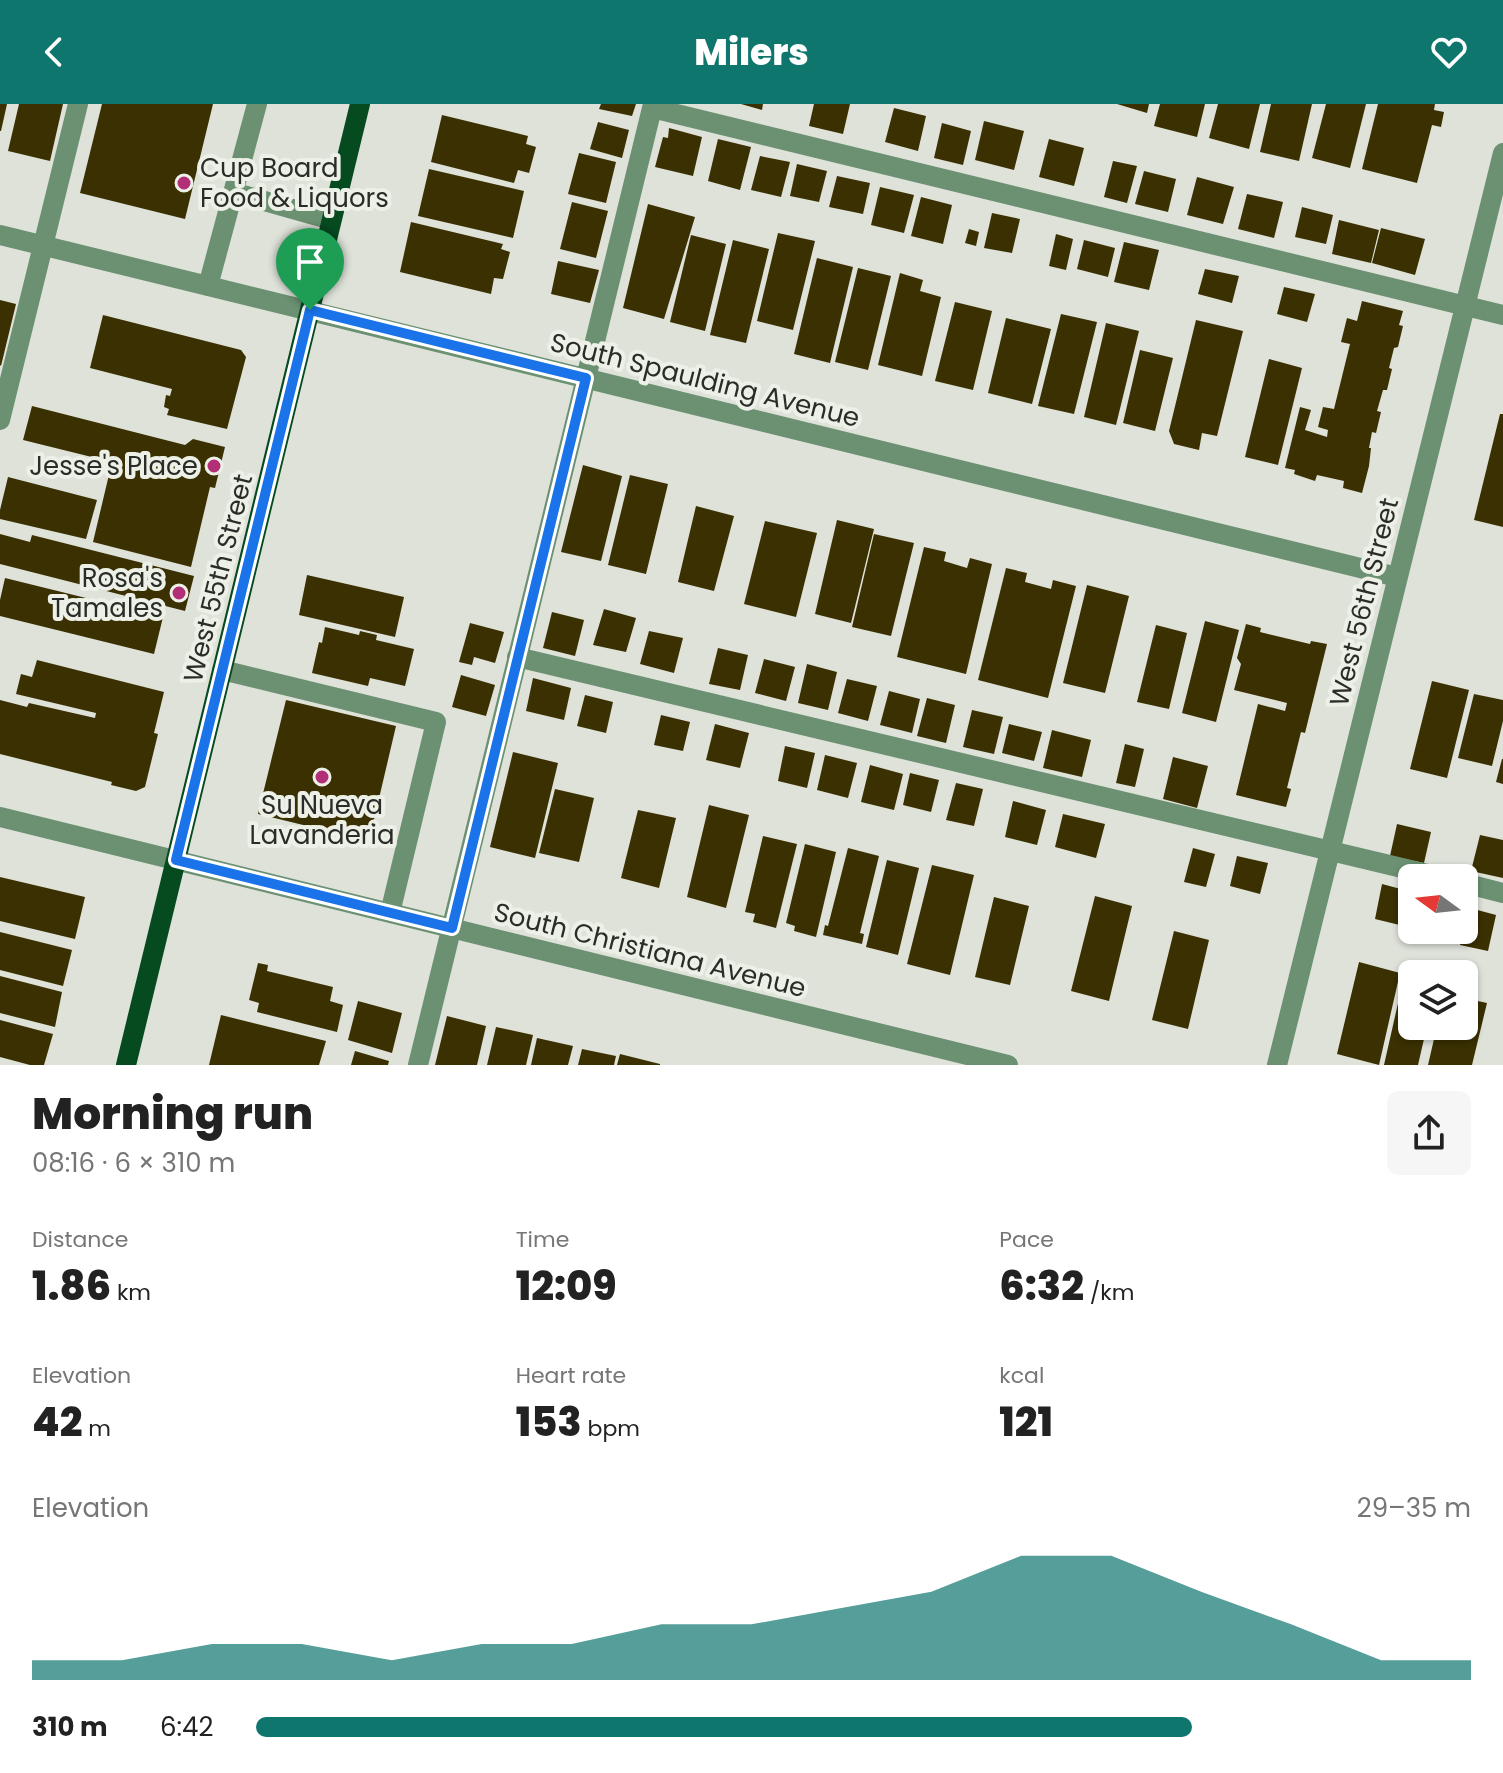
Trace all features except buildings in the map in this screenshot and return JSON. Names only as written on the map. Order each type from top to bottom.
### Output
[{"type":"main road","name":"West 55th Street","points":[[126,1065],[360,104]]},
{"type":"street","points":[[0,420],[78,104]]},
{"type":"street","points":[[208,286],[257,104]]},
{"type":"street","points":[[418,1065],[652,106],[1503,315]]},
{"type":"street","name":"West 56th Street","points":[[1277,1065],[1503,153]]},
{"type":"street","points":[[233,192],[331,220]]},
{"type":"street","name":"South Spaulding Avenue","points":[[0,235],[1397,577]]},
{"type":"street","points":[[517,657],[1398,867]]},
{"type":"street","points":[[222,670],[436,722],[390,913]]},
{"type":"street","name":"South Christiana Avenue","points":[[0,817],[1008,1065]]},
{"type":"street","points":[[1478,887],[1503,893]]},
{"type":"place","name":"Cup Board Food & Liquors","points":[[184,183]]},
{"type":"place","name":"Jesse's Place","points":[[214,466]]},
{"type":"place","name":"Rosa's Tamales","points":[[179,593]]},
{"type":"place","name":"Su Nueva Lavanderia","points":[[322,777]]},
{"type":"route","points":[[310,310],[586,378],[452,928],[176,860],[310,310]]}]
